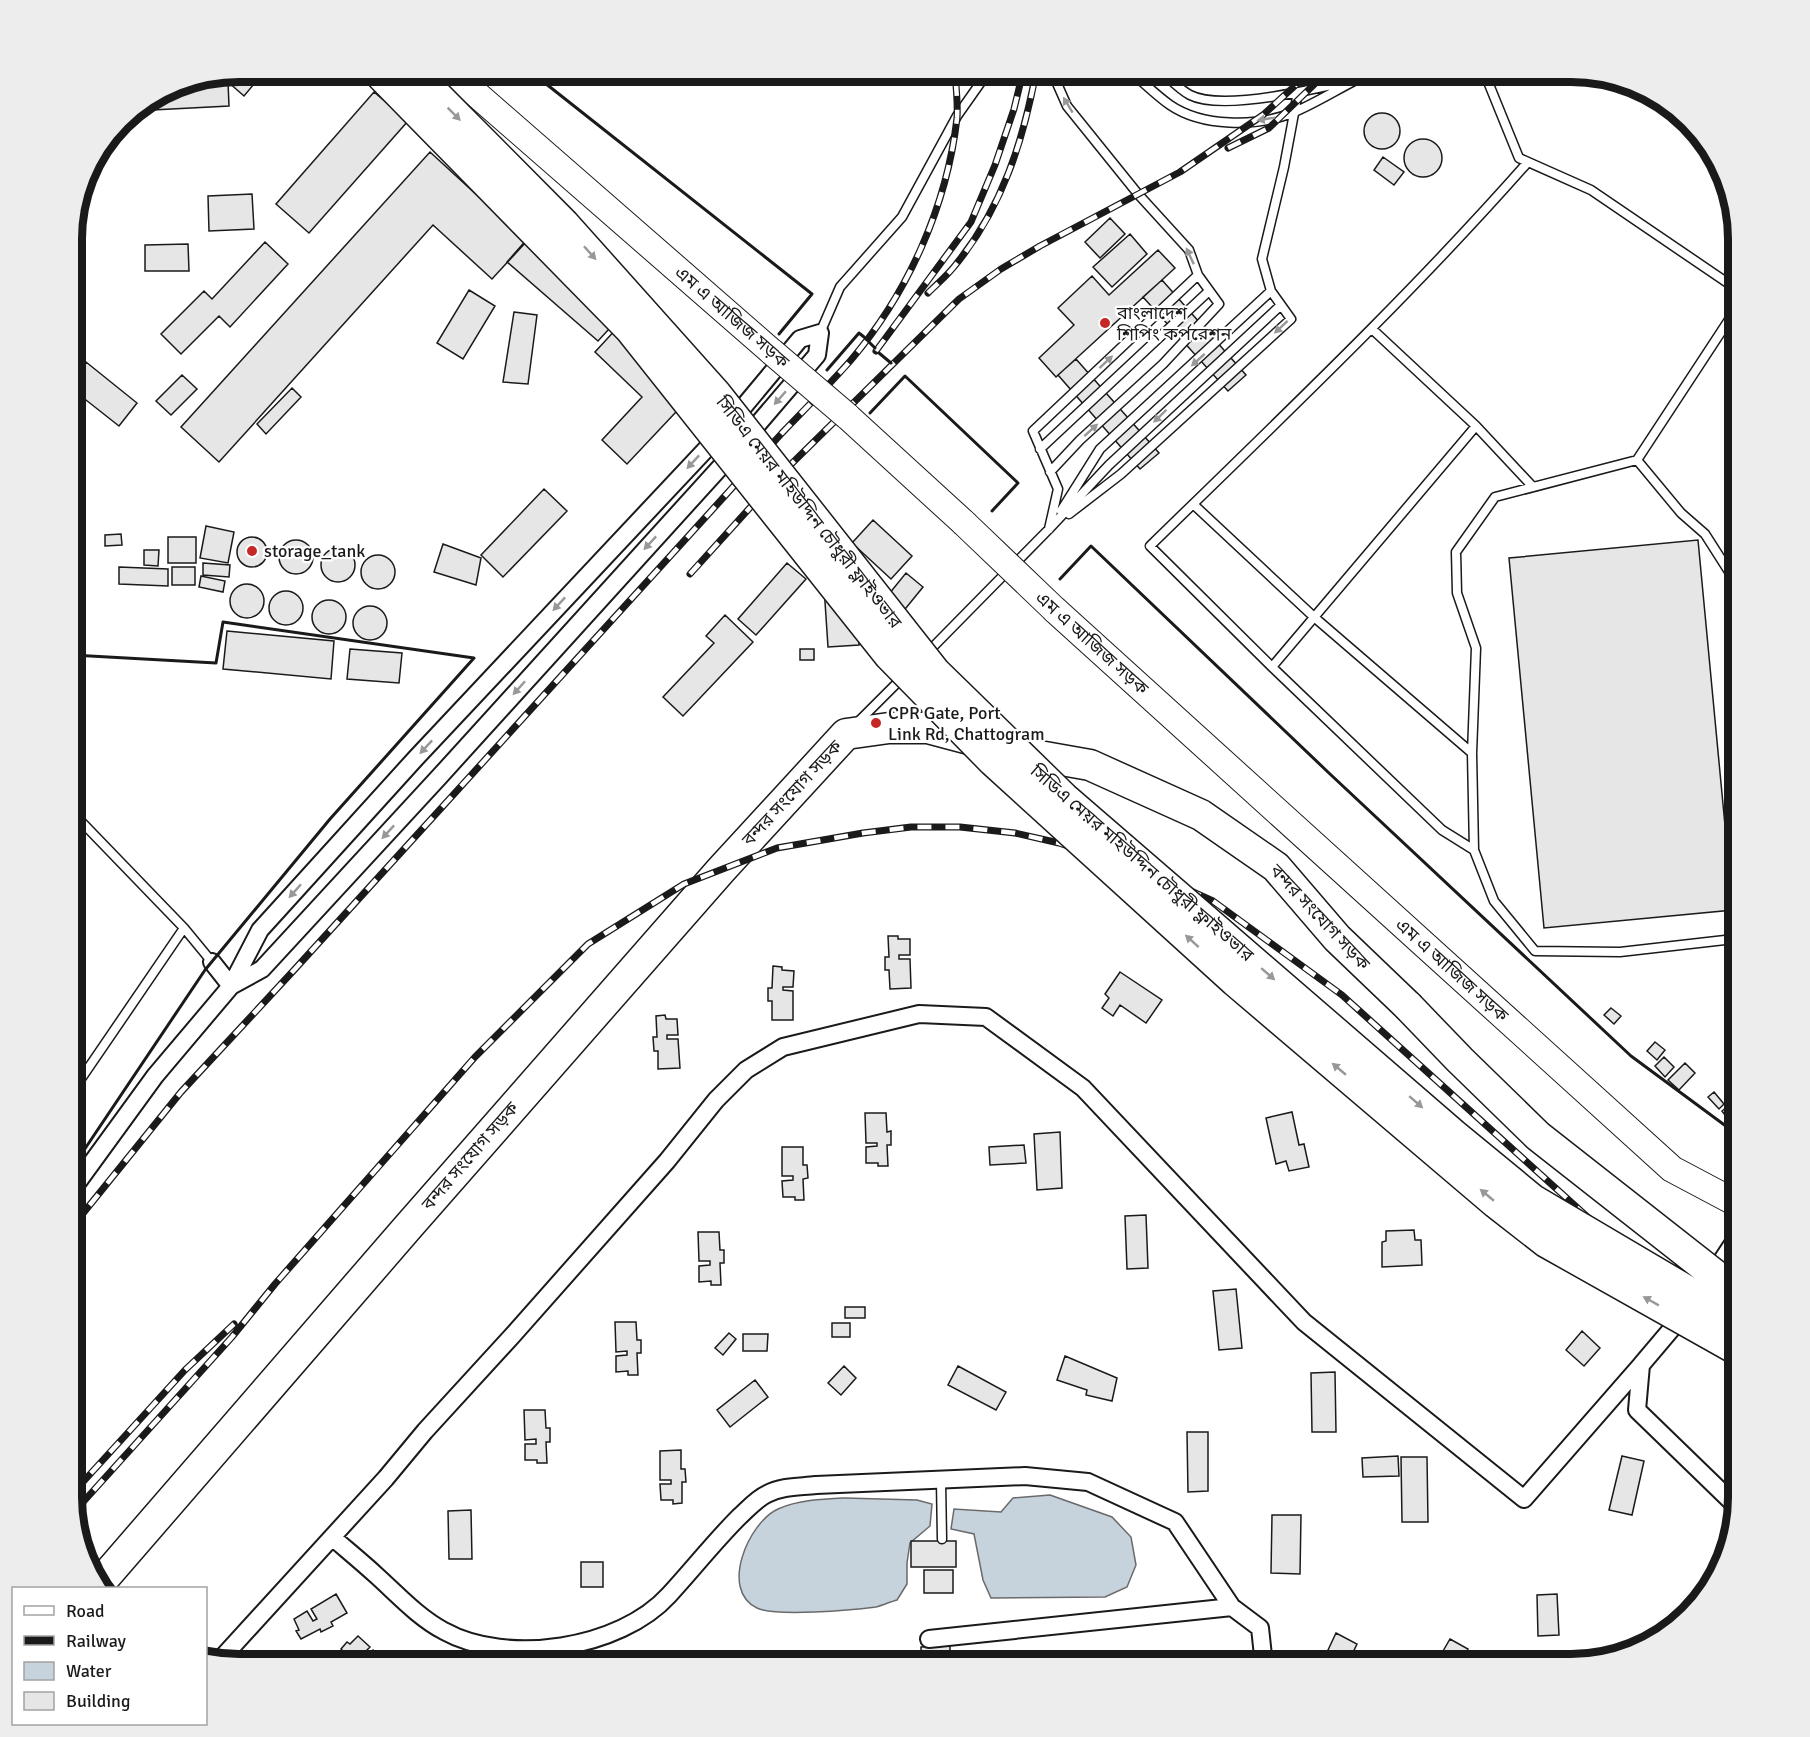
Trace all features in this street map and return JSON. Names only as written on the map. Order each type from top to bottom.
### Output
[{"type":"highway","points":[[389,83],[630,329],[889,655],[993,761],[1235,981],[1496,1203],[1546,1242],[1728,1344]]},
{"type":"highway","name":"সিডিএ মেয়র মহিউদ্দিন চৌধুরী ফ্লাইওভার","points":[[424,83],[564,224],[716,394],[934,672],[1064,798],[1454,1135],[1533,1200],[1728,1315]]},
{"type":"highway","name":"বন্দর সংযোগ সড়ক","points":[[105,1577],[721,870],[846,734],[906,726],[928,729],[1022,753],[1090,765],[1201,815],[1276,867],[1337,938],[1538,1136],[1728,1285]]},
{"type":"main road","name":"এম এ আজিজ সড়ক","points":[[463,83],[847,416],[1055,610],[1672,1169],[1728,1199]]},
{"type":"street","points":[[83,1175],[155,1076],[231,986],[260,930],[416,758],[725,429],[800,339],[820,333],[817,355],[734,452],[262,969],[231,986]]},
{"type":"street","points":[[212,962],[231,986]]},
{"type":"street","points":[[226,1653],[333,1537],[659,1169],[716,1100],[746,1070],[783,1047],[919,1014],[986,1017],[1083,1088],[1304,1322],[1524,1499],[1692,1305],[1728,1251]]},
{"type":"street","points":[[1641,1365],[1637,1410],[1728,1498]]},
{"type":"street","points":[[333,1537],[419,1614],[443,1631],[492,1647],[542,1647],[593,1641],[647,1614],[668,1597],[728,1528],[754,1502],[768,1493],[816,1485],[1025,1476],[1088,1482],[1175,1522],[1232,1607],[1260,1628],[1263,1654]]},
{"type":"street","points":[[929,1638],[1232,1607]]},
{"type":"lane","points":[[820,333],[840,287],[902,217],[957,116],[981,82]]},
{"type":"lane","points":[[1050,472],[1080,440],[1163,364],[1220,304],[1198,275],[1189,250],[1138,194],[1067,106],[1057,82]]},
{"type":"lane","points":[[1143,82],[1171,106],[1194,117],[1232,123],[1281,116],[1293,112],[1352,82]]},
{"type":"lane","points":[[1174,82],[1191,96],[1218,101],[1241,101],[1343,82]]},
{"type":"lane","points":[[1488,82],[1519,158],[1591,190],[1727,283]]},
{"type":"lane","points":[[1049,529],[1122,474],[1291,319],[1271,291],[1262,259],[1284,167],[1298,92]]},
{"type":"lane","points":[[1474,850],[1442,830],[1150,546],[1372,329],[1472,226],[1528,162]]},
{"type":"lane","points":[[1049,529],[1058,489],[1033,431],[1198,275]]},
{"type":"lane","points":[[1040,449],[1209,291]]},
{"type":"lane","points":[[1049,529],[1100,448],[1271,291]]},
{"type":"lane","points":[[1049,529],[1108,465],[1280,306]]},
{"type":"lane","points":[[1727,323],[1637,460],[1495,497],[1456,552],[1457,593],[1476,648],[1472,753],[1474,850],[1494,901],[1534,951],[1620,952],[1728,940]]},
{"type":"lane","points":[[1372,329],[1476,426],[1533,487]]},
{"type":"lane","points":[[1272,667],[1476,426]]},
{"type":"lane","points":[[1637,460],[1681,513],[1706,534],[1727,569]]},
{"type":"lane","points":[[1193,504],[1314,616],[1472,753]]},
{"type":"lane","name":"বন্দর সংযোগ সড়ক","points":[[846,734],[1049,529]]},
{"type":"lane","points":[[83,823],[184,928],[212,962]]},
{"type":"lane","points":[[83,1076],[184,928]]},
{"type":"lane","points":[[941,1481],[942,1538]]},
{"type":"water","points":[[1050,1495],[1112,1517],[1131,1537],[1136,1565],[1127,1587],[1105,1597],[991,1598],[983,1580],[974,1534],[951,1529],[954,1509],[1001,1512],[1013,1498]]},
{"type":"water","points":[[845,1498],[917,1500],[932,1504],[930,1526],[910,1543],[907,1584],[897,1600],[876,1607],[780,1612],[757,1608],[746,1599],[740,1587],[739,1572],[742,1557],[757,1527],[767,1516],[778,1509],[802,1502]]},
{"type":"building","points":[[228,83],[229,106],[152,110],[189,91]]},
{"type":"building","points":[[229,83],[255,83],[244,96]]},
{"type":"building","points":[[374,92],[408,121],[309,233],[276,204]]},
{"type":"building","points":[[1382,113],[1395,118],[1400,131],[1395,144],[1382,149],[1369,144],[1364,131],[1369,118]]},
{"type":"building","points":[[1423,139],[1436,145],[1442,158],[1436,171],[1423,177],[1410,171],[1404,158],[1410,145]]},
{"type":"building","points":[[430,152],[527,241],[492,279],[433,225],[219,462],[181,427]]},
{"type":"building","points":[[1383,157],[1404,172],[1394,185],[1374,170]]},
{"type":"building","points":[[252,194],[254,229],[209,231],[208,196]]},
{"type":"building","points":[[1110,218],[1125,234],[1100,258],[1085,242]]},
{"type":"building","points":[[1130,234],[1147,254],[1112,287],[1093,267]]},
{"type":"building","points":[[528,238],[619,318],[598,341],[507,262]]},
{"type":"building","points":[[265,242],[288,264],[230,327],[219,316],[181,354],[161,334],[204,291],[212,299]]},
{"type":"building","points":[[188,244],[189,271],[145,271],[145,245]]},
{"type":"building","points":[[1158,250],[1175,268],[1056,377],[1039,358],[1074,325],[1058,308],[1092,276],[1109,295]]},
{"type":"building","points":[[1162,280],[1246,375],[1228,391],[1143,297]]},
{"type":"building","points":[[469,290],[495,306],[463,359],[437,343]]},
{"type":"building","points":[[514,312],[537,315],[528,384],[503,382]]},
{"type":"building","points":[[618,327],[691,396],[627,464],[602,440],[642,397],[595,352]]},
{"type":"building","points":[[1076,359],[1159,453],[1140,469],[1058,375]]},
{"type":"building","points":[[86,362],[137,403],[119,426],[83,398],[83,366]]},
{"type":"building","points":[[182,375],[197,389],[171,415],[156,401]]},
{"type":"building","points":[[292,388],[301,397],[266,434],[257,424]]},
{"type":"building","points":[[544,489],[567,511],[503,577],[481,555]]},
{"type":"building","points":[[873,520],[912,556],[891,579],[852,543]]},
{"type":"building","points":[[206,526],[234,532],[228,563],[200,558]]},
{"type":"building","points":[[121,534],[122,545],[105,546],[105,535]]},
{"type":"building","points":[[168,537],[196,537],[196,563],[168,563]]},
{"type":"building","name":"storage_tank","points":[[252,537],[263,541],[267,552],[263,563],[252,567],[241,563],[237,552],[241,541]]},
{"type":"building","points":[[296,540],[308,545],[313,557],[308,569],[296,574],[284,569],[279,557],[284,545]]},
{"type":"building","points":[[1698,540],[1727,852],[1728,911],[1544,928],[1509,558]]},
{"type":"building","points":[[443,544],[481,558],[476,585],[434,572]]},
{"type":"building","points":[[338,548],[350,553],[355,565],[350,577],[338,582],[326,577],[321,565],[326,553]]},
{"type":"building","points":[[144,550],[159,550],[158,566],[144,565]]},
{"type":"building","points":[[378,555],[390,560],[395,572],[390,584],[378,589],[366,584],[361,572],[366,560]]},
{"type":"building","points":[[203,563],[230,565],[229,577],[203,575]]},
{"type":"building","points":[[787,563],[806,579],[756,635],[738,619]]},
{"type":"building","points":[[119,567],[168,569],[168,586],[119,584]]},
{"type":"building","points":[[172,567],[195,567],[195,585],[172,585]]},
{"type":"building","points":[[906,573],[923,587],[884,635],[867,621]]},
{"type":"building","points":[[201,576],[225,581],[223,592],[199,587]]},
{"type":"building","points":[[247,584],[259,589],[264,601],[259,613],[247,618],[235,613],[230,601],[235,589]]},
{"type":"building","points":[[856,584],[859,645],[828,647],[824,587]]},
{"type":"building","points":[[286,591],[298,596],[303,608],[298,620],[286,625],[274,620],[269,608],[274,596]]},
{"type":"building","points":[[329,600],[341,605],[346,617],[341,629],[329,634],[317,629],[312,617],[317,605]]},
{"type":"building","points":[[370,606],[382,611],[387,623],[382,635],[370,640],[358,635],[353,623],[358,611]]},
{"type":"building","points":[[725,615],[753,642],[683,716],[663,697],[714,643],[706,636]]},
{"type":"building","points":[[227,631],[334,641],[331,679],[223,669]]},
{"type":"building","points":[[350,649],[402,653],[399,683],[347,679]]},
{"type":"building","points":[[800,649],[814,649],[814,660],[800,660]]},
{"type":"building","points":[[888,936],[910,939],[910,955],[899,955],[899,959],[910,959],[911,988],[890,989],[889,970],[885,970],[885,957],[889,957]]},
{"type":"building","points":[[773,966],[782,967],[782,970],[794,971],[793,987],[783,987],[783,990],[793,991],[793,1020],[772,1020],[772,1001],[768,1001],[768,988],[772,988]]},
{"type":"building","points":[[1120,972],[1162,1000],[1146,1023],[1120,1005],[1113,1016],[1102,1008],[1109,998],[1105,994]]},
{"type":"building","points":[[1611,1008],[1621,1016],[1614,1024],[1604,1015]]},
{"type":"building","points":[[665,1015],[666,1019],[677,1019],[678,1035],[667,1035],[667,1039],[678,1039],[680,1068],[658,1069],[658,1051],[654,1051],[653,1037],[657,1037],[656,1016]]},
{"type":"building","points":[[1655,1042],[1665,1050],[1657,1060],[1647,1051]]},
{"type":"building","points":[[1664,1057],[1674,1067],[1665,1077],[1655,1066]]},
{"type":"building","points":[[1685,1063],[1695,1073],[1679,1090],[1668,1080]]},
{"type":"building","points":[[1714,1092],[1724,1104],[1719,1109],[1708,1097]]},
{"type":"building","points":[[1728,1106],[1728,1119],[1722,1111]]},
{"type":"building","points":[[1292,1112],[1299,1145],[1304,1144],[1309,1167],[1289,1171],[1286,1161],[1276,1164],[1266,1118]]},
{"type":"building","points":[[865,1113],[886,1113],[887,1132],[891,1131],[891,1145],[887,1145],[888,1166],[866,1163],[866,1147],[877,1146],[877,1143],[866,1143]]},
{"type":"building","points":[[1060,1132],[1062,1188],[1037,1190],[1034,1134]]},
{"type":"building","points":[[1024,1145],[1026,1163],[990,1165],[989,1147]]},
{"type":"building","points":[[782,1147],[803,1147],[803,1165],[807,1165],[808,1178],[803,1179],[804,1200],[783,1197],[782,1181],[793,1180],[793,1176],[782,1176]]},
{"type":"building","points":[[1146,1215],[1148,1268],[1127,1269],[1125,1216]]},
{"type":"building","points":[[1414,1230],[1415,1240],[1421,1240],[1422,1265],[1382,1267],[1382,1242],[1386,1241],[1386,1231]]},
{"type":"building","points":[[698,1232],[719,1232],[720,1250],[724,1250],[724,1263],[720,1263],[721,1285],[711,1285],[711,1281],[699,1282],[699,1266],[710,1265],[710,1261],[699,1261]]},
{"type":"building","points":[[1236,1289],[1242,1348],[1219,1350],[1213,1291]]},
{"type":"building","points":[[845,1307],[865,1307],[865,1318],[845,1318]]},
{"type":"building","points":[[615,1322],[636,1322],[637,1340],[641,1340],[641,1353],[637,1353],[638,1375],[628,1375],[628,1371],[616,1372],[616,1356],[627,1355],[627,1351],[616,1352]]},
{"type":"building","points":[[832,1323],[850,1323],[850,1337],[832,1337]]},
{"type":"building","points":[[1582,1331],[1600,1348],[1584,1366],[1566,1350]]},
{"type":"building","points":[[729,1333],[736,1339],[723,1355],[715,1348]]},
{"type":"building","points":[[743,1334],[768,1334],[767,1351],[743,1351]]},
{"type":"building","points":[[1065,1356],[1117,1378],[1112,1401],[1086,1395],[1087,1390],[1057,1380]]},
{"type":"building","points":[[844,1366],[856,1378],[841,1395],[828,1383]]},
{"type":"building","points":[[958,1366],[1006,1392],[996,1410],[948,1385]]},
{"type":"building","points":[[1335,1372],[1336,1432],[1312,1432],[1311,1373]]},
{"type":"building","points":[[755,1380],[768,1397],[730,1427],[717,1410]]},
{"type":"building","points":[[524,1410],[545,1410],[546,1428],[550,1428],[550,1442],[546,1442],[547,1463],[525,1460],[525,1444],[536,1444],[536,1439],[525,1440]]},
{"type":"building","points":[[1187,1432],[1208,1432],[1208,1491],[1188,1492]]},
{"type":"building","points":[[681,1450],[681,1469],[685,1469],[686,1482],[682,1482],[682,1503],[673,1504],[673,1500],[661,1500],[660,1484],[671,1484],[671,1480],[660,1480],[660,1451]]},
{"type":"building","points":[[1398,1456],[1399,1476],[1363,1477],[1362,1458]]},
{"type":"building","points":[[1622,1456],[1644,1461],[1632,1515],[1609,1510]]},
{"type":"building","points":[[1401,1457],[1427,1457],[1428,1522],[1402,1522]]},
{"type":"building","points":[[471,1510],[472,1559],[449,1559],[448,1511]]},
{"type":"building","points":[[1272,1515],[1301,1515],[1300,1574],[1271,1573]]},
{"type":"building","points":[[911,1541],[956,1541],[956,1567],[911,1567]]},
{"type":"building","points":[[581,1562],[603,1562],[603,1587],[581,1587]]},
{"type":"building","points":[[924,1570],[953,1570],[953,1593],[924,1593]]},
{"type":"building","points":[[336,1594],[347,1613],[331,1622],[333,1626],[321,1632],[320,1629],[301,1639],[296,1631],[299,1630],[294,1619],[307,1611],[313,1621],[317,1619],[311,1609]]},
{"type":"building","points":[[1557,1594],[1559,1635],[1538,1636],[1537,1595]]},
{"type":"building","points":[[1336,1633],[1357,1644],[1352,1654],[1326,1654]]},
{"type":"building","points":[[358,1636],[370,1647],[363,1654],[346,1654],[341,1649],[347,1642],[350,1644]]},
{"type":"building","points":[[1450,1639],[1468,1649],[1465,1654],[1441,1654]]},
{"type":"building","points":[[950,1646],[950,1654],[921,1654],[921,1647]]},
{"type":"railway","points":[[83,1213],[181,1092],[843,369],[872,334],[907,277],[934,216],[952,151],[957,118],[956,82]]},
{"type":"railway","points":[[876,351],[971,222],[995,165],[1020,82]]},
{"type":"railway","points":[[928,293],[951,271],[973,242],[998,196],[1017,148],[1034,82]]},
{"type":"railway","points":[[690,574],[775,480],[959,299],[1001,269],[1040,246],[1180,172],[1263,115],[1299,82]]},
{"type":"railway","points":[[1228,148],[1269,128],[1316,82]]},
{"type":"railway","points":[[83,1502],[232,1337],[275,1284],[475,1057],[588,944],[684,884],[777,848],[911,827],[960,827],[1015,833],[1059,843],[1162,878],[1213,901],[1342,995],[1602,1230],[1728,1333]]},
{"type":"railway","points":[[83,1482],[185,1370],[234,1324]]},
{"type":"wall","points":[[545,83],[812,294],[779,334]]},
{"type":"wall","points":[[827,370],[859,333],[864,337]]},
{"type":"wall","points":[[869,342],[875,348]]},
{"type":"wall","points":[[879,353],[891,363]]},
{"type":"wall","points":[[870,413],[905,376],[1018,483],[992,511]]},
{"type":"wall","points":[[1060,579],[1091,546],[1631,1056],[1728,1127]]},
{"type":"wall","points":[[83,656],[216,663],[223,622],[474,658],[330,819],[205,970],[83,1152]]},
{"type":"place","name":"বাংলাদেশ শিপিং কর্পরেশন","points":[[1105,323]]},
{"type":"place","name":"storage_tank","points":[[252,551]]},
{"type":"place","name":"CPR Gate, Port Link Rd, Chattogram","points":[[876,723]]}]
